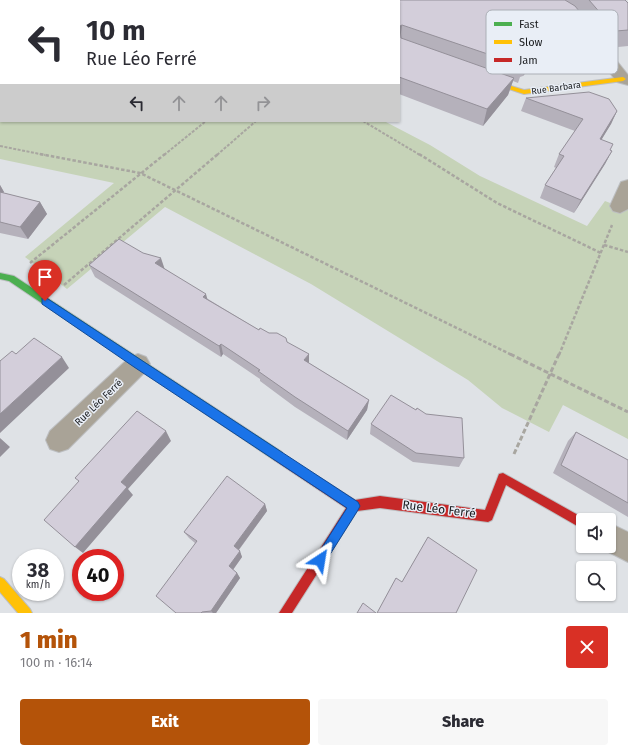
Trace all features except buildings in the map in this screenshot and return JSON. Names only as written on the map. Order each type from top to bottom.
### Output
[{"type":"street","points":[[530,0],[559,10]]},
{"type":"street","points":[[618,70],[626,80]]},
{"type":"street","name":"Rue Barbara","points":[[473,75],[524,92],[626,80]]},
{"type":"street","points":[[620,206],[628,187]]},
{"type":"street","points":[[0,276],[11,278],[138,364],[354,506],[285,613]]},
{"type":"street","name":"Rue Léo Ferré","points":[[59,440],[138,364]]},
{"type":"street","points":[[503,478],[576,519]]},
{"type":"street","name":"Rue Léo Ferré","points":[[354,506],[380,502],[488,516],[503,478]]},
{"type":"street","points":[[616,541],[628,548]]},
{"type":"street","points":[[0,583],[26,613]]},
{"type":"path","points":[[11,278],[205,122]]},
{"type":"path","points":[[45,301],[255,122]]},
{"type":"path","points":[[365,122],[394,138],[497,203],[601,252]]},
{"type":"path","points":[[0,146],[140,173],[628,412]]},
{"type":"path","points":[[503,478],[551,374],[620,206]]},
{"type":"path","points":[[604,245],[628,252]]},
{"type":"green space","points":[[0,122],[386,122],[430,145],[480,176],[587,226],[605,201],[628,210],[628,439],[563,405],[549,432],[502,408],[468,380],[311,284],[165,207],[67,289],[25,257],[114,183],[0,159]]},
{"type":"traffic: fast","points":[[0,276],[11,278],[278,456]]},
{"type":"traffic: slow","points":[[483,79],[524,92],[623,79]]},
{"type":"traffic: slow","points":[[0,583],[26,613]]},
{"type":"traffic: jam","points":[[278,456],[354,506],[285,613]]},
{"type":"traffic: jam","points":[[354,506],[380,502],[488,516],[503,478],[576,519]]},
{"type":"route","points":[[45,301],[354,506],[320,560]]}]
